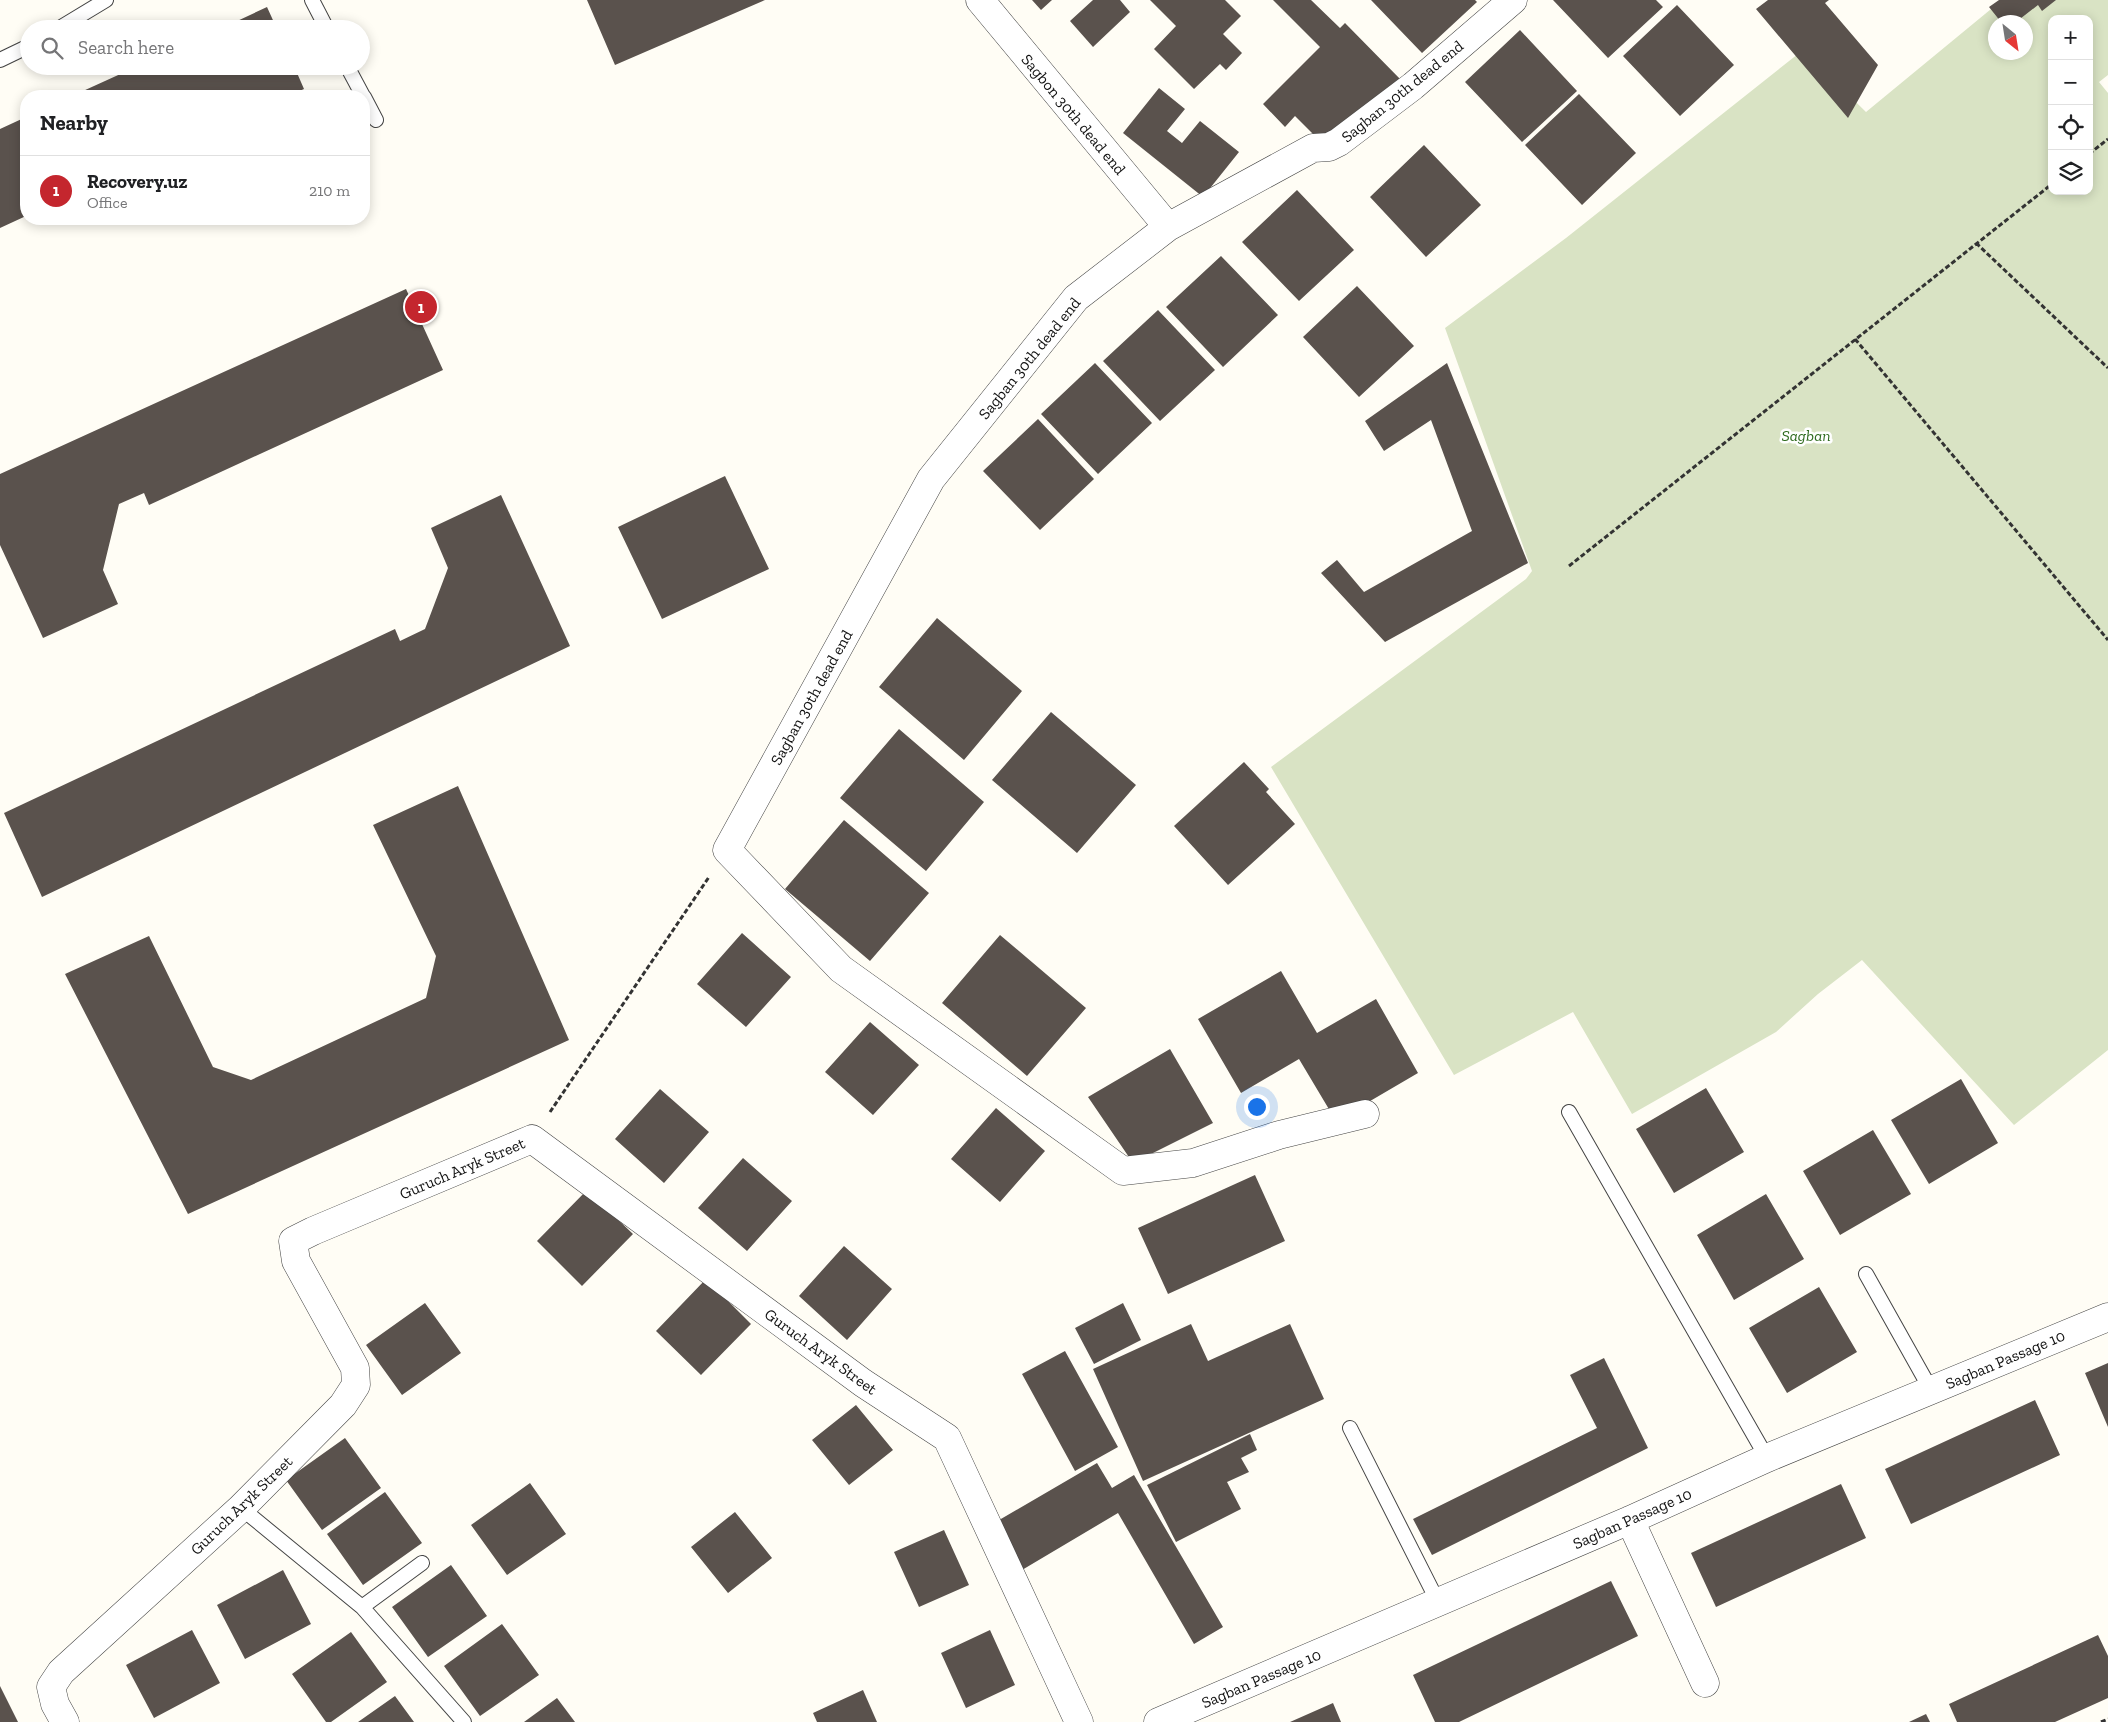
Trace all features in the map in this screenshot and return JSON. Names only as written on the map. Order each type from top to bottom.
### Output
[{"type":"street","name":"Sagbon 30th dead end","points":[[980,0],[1168,227]]},
{"type":"street","name":"Sagban 30th dead end","points":[[727,850],[931,479],[1076,298],[1168,227],[1313,148],[1329,147],[1339,142],[1413,86],[1513,0]]},
{"type":"street","points":[[727,850],[841,969],[1123,1171],[1194,1163],[1279,1135],[1365,1114]]},
{"type":"street","name":"Guruch Aryk Street","points":[[65,1722],[55,1704],[51,1687],[61,1672],[241,1508],[343,1406],[356,1385],[355,1368],[296,1261],[293,1241],[532,1139],[863,1383],[946,1438],[1080,1722]]},
{"type":"street","name":"Sagban Passage 10","points":[[1158,1722],[1630,1520],[1767,1458],[2108,1317]]},
{"type":"street","points":[[1630,1520],[1705,1683]]},
{"type":"lane","points":[[73,20],[106,0]]},
{"type":"lane","points":[[312,0],[322,20]]},
{"type":"lane","points":[[0,60],[20,50]]},
{"type":"lane","points":[[352,75],[359,90]]},
{"type":"lane","points":[[370,109],[376,120]]},
{"type":"lane","points":[[1569,1112],[1767,1458]]},
{"type":"lane","points":[[1866,1274],[1931,1390]]},
{"type":"lane","points":[[1350,1428],[1438,1602]]},
{"type":"lane","points":[[241,1508],[362,1607],[464,1722]]},
{"type":"lane","points":[[362,1607],[422,1563]]},
{"type":"path","points":[[2093,151],[2108,140]]},
{"type":"path","points":[[1569,566],[2048,187]]},
{"type":"path","points":[[1976,243],[2108,368]]},
{"type":"path","points":[[1855,339],[2108,640]]},
{"type":"path","points":[[532,1139],[727,850]]},
{"type":"path","points":[[2101,1722],[2108,1719]]},
{"type":"green space","name":"Sagban","points":[[2002,0],[2108,0],[2108,75],[2099,82],[2108,93],[2108,1050],[2014,1125],[1862,960],[1818,994],[1776,1032],[1632,1114],[1573,1012],[1454,1075],[1271,767],[1526,579],[1532,571],[1445,328],[1566,238],[1803,50],[1866,112]]},
{"type":"building","points":[[587,0],[765,0],[615,65]]},
{"type":"building","points":[[1032,0],[1052,0],[1041,10]]},
{"type":"building","points":[[1093,0],[1120,0],[1130,12],[1093,47],[1070,21]]},
{"type":"building","points":[[1150,0],[1225,0],[1241,16],[1223,34],[1242,53],[1226,70],[1220,64],[1194,89],[1154,49],[1176,26]]},
{"type":"building","points":[[1273,0],[1311,0],[1340,28],[1345,23],[1402,81],[1367,115],[1361,108],[1323,144],[1295,116],[1285,127],[1263,104],[1320,47]]},
{"type":"building","points":[[1371,0],[1475,0],[1477,2],[1422,53]]},
{"type":"building","points":[[1553,0],[1656,0],[1663,7],[1608,58]]},
{"type":"building","points":[[1768,0],[1829,0],[1825,3],[1878,65],[1848,118],[1756,9]]},
{"type":"building","points":[[1999,0],[2056,0],[2042,11],[2038,5],[2025,15],[1995,15],[1989,7]]},
{"type":"building","points":[[1677,5],[1734,65],[1680,116],[1623,56]]},
{"type":"building","points":[[267,7],[273,20],[239,20]]},
{"type":"building","points":[[1520,30],[1577,91],[1522,142],[1465,82]]},
{"type":"building","points":[[118,75],[298,75],[304,89],[302,90],[85,90]]},
{"type":"building","points":[[1159,88],[1185,109],[1167,131],[1182,143],[1200,121],[1239,152],[1203,197],[1123,133]]},
{"type":"building","points":[[1579,94],[1636,153],[1582,205],[1525,145]]},
{"type":"building","points":[[20,120],[20,219],[0,228],[0,129]]},
{"type":"building","points":[[1424,145],[1481,205],[1426,257],[1370,197]]},
{"type":"building","points":[[1297,190],[1354,250],[1299,301],[1242,242]]},
{"type":"building","points":[[1221,256],[1278,315],[1223,367],[1166,307]]},
{"type":"building","points":[[1357,286],[1414,346],[1359,397],[1303,337]]},
{"type":"building","points":[[406,289],[443,370],[149,505],[144,493],[119,504],[103,570],[118,604],[43,638],[0,545],[0,474]]},
{"type":"building","points":[[1158,310],[1215,370],[1160,421],[1103,361]]},
{"type":"building","points":[[1095,363],[1152,423],[1098,474],[1041,414]]},
{"type":"building","points":[[1447,363],[1528,563],[1385,642],[1321,573],[1337,560],[1364,592],[1472,531],[1431,420],[1384,451],[1365,421]]},
{"type":"building","points":[[1038,419],[1094,479],[1040,530],[983,471]]},
{"type":"building","points":[[725,476],[769,569],[662,619],[618,527]]},
{"type":"building","points":[[501,495],[570,646],[42,897],[4,813],[395,629],[400,641],[425,629],[448,568],[431,528]]},
{"type":"building","points":[[937,618],[1022,691],[964,760],[879,687]]},
{"type":"building","points":[[1051,712],[1136,785],[1077,853],[992,780]]},
{"type":"building","points":[[899,729],[984,802],[926,871],[840,798]]},
{"type":"building","points":[[1244,762],[1269,789],[1266,792],[1295,824],[1228,885],[1174,826]]},
{"type":"building","points":[[458,786],[569,1040],[188,1214],[65,974],[149,936],[213,1067],[251,1080],[426,998],[436,956],[373,825]]},
{"type":"building","points":[[844,820],[929,893],[870,961],[785,889]]},
{"type":"building","points":[[742,933],[791,977],[746,1027],[697,984]]},
{"type":"building","points":[[1000,935],[1086,1008],[1027,1076],[942,1003]]},
{"type":"building","points":[[1281,971],[1317,1033],[1376,999],[1418,1073],[1336,1121],[1299,1059],[1241,1093],[1198,1019]]},
{"type":"building","points":[[870,1022],[919,1065],[873,1115],[825,1072]]},
{"type":"building","points":[[1170,1049],[1213,1123],[1133,1163],[1088,1097]]},
{"type":"building","points":[[1961,1079],[1998,1143],[1929,1184],[1891,1120]]},
{"type":"building","points":[[1706,1088],[1744,1152],[1674,1193],[1636,1129]]},
{"type":"building","points":[[660,1089],[709,1132],[664,1183],[615,1139]]},
{"type":"building","points":[[996,1108],[1045,1151],[1000,1202],[951,1159]]},
{"type":"building","points":[[1873,1130],[1911,1194],[1840,1235],[1803,1171]]},
{"type":"building","points":[[743,1158],[792,1201],[747,1251],[698,1208]]},
{"type":"building","points":[[1255,1175],[1285,1241],[1168,1294],[1138,1228]]},
{"type":"building","points":[[587,1190],[633,1234],[582,1286],[537,1241]]},
{"type":"building","points":[[1766,1194],[1804,1259],[1734,1300],[1697,1235]]},
{"type":"building","points":[[844,1246],[892,1289],[847,1340],[799,1296]]},
{"type":"building","points":[[706,1279],[751,1324],[701,1375],[656,1331]]},
{"type":"building","points":[[1819,1287],[1857,1352],[1787,1393],[1749,1328]]},
{"type":"building","points":[[425,1303],[461,1353],[402,1395],[366,1345]]},
{"type":"building","points":[[1123,1303],[1141,1340],[1094,1364],[1075,1328]]},
{"type":"building","points":[[1191,1324],[1208,1361],[1290,1324],[1324,1399],[1143,1481],[1093,1369]]},
{"type":"building","points":[[1065,1351],[1118,1447],[1075,1471],[1022,1374]]},
{"type":"building","points":[[1604,1358],[1648,1448],[1432,1555],[1413,1519],[1597,1428],[1570,1375]]},
{"type":"building","points":[[2108,1363],[2108,1427],[2085,1373]]},
{"type":"building","points":[[2035,1400],[2060,1455],[1911,1524],[1885,1469]]},
{"type":"building","points":[[856,1405],[893,1450],[849,1485],[812,1440]]},
{"type":"building","points":[[1250,1434],[1257,1450],[1241,1458],[1249,1472],[1227,1482],[1241,1509],[1176,1542],[1147,1485]]},
{"type":"building","points":[[345,1438],[381,1488],[322,1530],[286,1480]]},
{"type":"building","points":[[1097,1463],[1112,1488],[1134,1475],[1223,1627],[1194,1644],[1118,1513],[1022,1570],[994,1523]]},
{"type":"building","points":[[530,1483],[566,1534],[507,1575],[471,1525]]},
{"type":"building","points":[[1841,1484],[1866,1538],[1716,1607],[1691,1553]]},
{"type":"building","points":[[385,1492],[422,1543],[363,1585],[327,1534]]},
{"type":"building","points":[[735,1512],[772,1558],[728,1593],[691,1547]]},
{"type":"building","points":[[944,1530],[969,1585],[919,1607],[894,1552]]},
{"type":"building","points":[[451,1565],[487,1616],[428,1657],[392,1607]]},
{"type":"building","points":[[283,1570],[311,1624],[245,1659],[217,1605]]},
{"type":"building","points":[[1611,1581],[1638,1636],[1459,1722],[1435,1722],[1413,1675]]},
{"type":"building","points":[[502,1624],[539,1675],[480,1716],[444,1666]]},
{"type":"building","points":[[192,1630],[220,1683],[154,1718],[126,1665]]},
{"type":"building","points":[[990,1630],[1015,1685],[966,1708],[941,1653]]},
{"type":"building","points":[[351,1632],[387,1682],[331,1722],[326,1722],[292,1674]]},
{"type":"building","points":[[2098,1635],[2108,1656],[2108,1698],[2055,1722],[1957,1722],[1949,1704]]},
{"type":"building","points":[[0,1686],[18,1722],[0,1722]]},
{"type":"building","points":[[863,1690],[877,1722],[817,1722],[813,1713]]},
{"type":"building","points":[[395,1696],[414,1722],[358,1722]]},
{"type":"building","points":[[557,1698],[575,1722],[524,1722]]},
{"type":"building","points":[[1333,1703],[1341,1722],[1290,1722]]},
{"type":"building","points":[[1926,1714],[1930,1722],[1909,1722]]},
{"type":"place","name":"Recovery.uz","points":[[421,307]]}]
